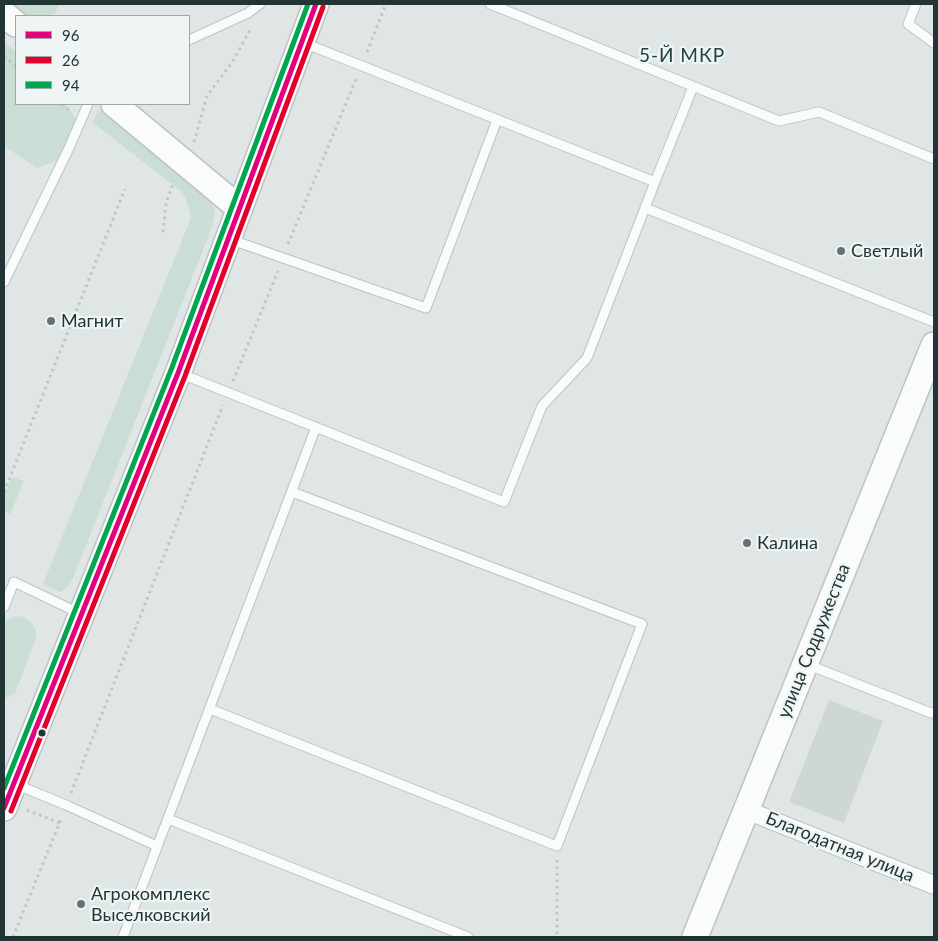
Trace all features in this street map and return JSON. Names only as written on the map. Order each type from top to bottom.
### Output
[{"type":"main road","points":[[8,798],[178,372],[316,4]]},
{"type":"main road","points":[[4,14],[15,23]]},
{"type":"main road","points":[[115,105],[239,208]]},
{"type":"main road","name":"улица Содружества","points":[[695,937],[934,345]]},
{"type":"street","name":"Благодатная улица","points":[[746,810],[934,885]]},
{"type":"lane","points":[[490,4],[778,121],[819,112],[934,159]]},
{"type":"lane","points":[[916,4],[908,24],[934,43]]},
{"type":"lane","points":[[190,39],[247,8],[259,5]]},
{"type":"lane","points":[[301,42],[655,182]]},
{"type":"lane","points":[[178,372],[504,502],[542,406],[587,358],[693,87]]},
{"type":"lane","points":[[4,282],[69,148],[88,105]]},
{"type":"lane","points":[[228,238],[426,308],[497,120]]},
{"type":"lane","points":[[645,208],[934,322]]},
{"type":"lane","points":[[123,937],[316,427]]},
{"type":"lane","points":[[210,709],[557,846],[642,624],[292,492]]},
{"type":"lane","points":[[4,607],[14,582],[81,615]]},
{"type":"lane","points":[[805,664],[934,712]]},
{"type":"lane","points":[[8,798],[66,805],[157,846]]},
{"type":"lane","points":[[168,819],[468,937]]},
{"type":"path","points":[[13,937],[60,823],[228,393],[386,4]]},
{"type":"path","points":[[194,145],[207,96],[250,32],[259,5]]},
{"type":"path","points":[[4,56],[15,65]]},
{"type":"path","points":[[163,232],[166,203],[174,179]]},
{"type":"path","points":[[4,492],[125,189]]},
{"type":"path","points":[[8,798],[60,823]]},
{"type":"path","points":[[557,846],[557,937]]},
{"type":"shaded area","points":[[829,700],[883,721],[844,823],[789,802]]},
{"type":"green space","points":[[14,4],[60,4],[52,15],[23,15]]},
{"type":"green space","points":[[4,42],[15,51],[15,105],[66,105],[78,121],[59,160],[37,168],[4,146]]},
{"type":"green space","points":[[102,107],[194,179],[209,194],[215,214],[209,235],[72,581],[65,590],[60,592],[43,584],[191,218],[182,192],[92,122]]},
{"type":"green space","points":[[12,477],[24,481],[10,514],[4,511],[4,496]]},
{"type":"green space","points":[[18,616],[24,617],[32,623],[36,630],[36,638],[15,694],[4,698],[4,623]]},
{"type":"transit line","name":"94","points":[[4,788],[171,370],[308,4]]},
{"type":"transit line","name":"96","points":[[4,808],[178,373],[316,4]]},
{"type":"transit line","name":"26","points":[[11,811],[185,376],[323,7]]},
{"type":"place","name":"Светлый","points":[[841,251]]},
{"type":"place","name":"Магнит","points":[[51,321]]},
{"type":"place","name":"Калина","points":[[747,543]]},
{"type":"place","name":"Агрокомплекс Выселковский","points":[[81,904]]},
{"type":"district","name":"5-Й МКР","points":[[682,56]]}]
